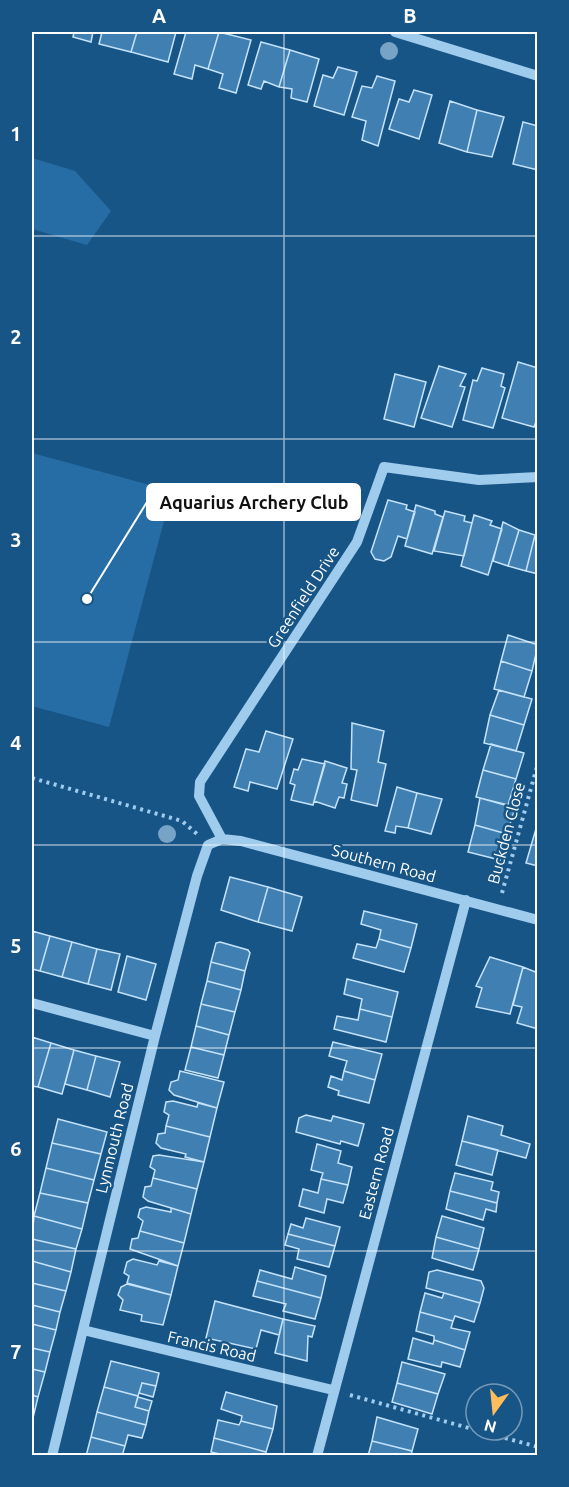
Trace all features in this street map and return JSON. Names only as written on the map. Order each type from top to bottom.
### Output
[{"type":"street","points":[[394,32],[537,76]]},
{"type":"street","name":"Greenfield Drive","points":[[222,839],[199,796],[200,782],[357,542],[384,467],[479,480],[537,477]]},
{"type":"street","points":[[208,845],[222,839]]},
{"type":"street","name":"Southern Road","points":[[222,839],[240,841],[537,920]]},
{"type":"street","name":"Lynmouth Road","points":[[52,1455],[155,1036],[197,876],[208,845]]},
{"type":"street","name":"Eastern Road","points":[[317,1455],[466,900]]},
{"type":"street","points":[[32,1003],[155,1036]]},
{"type":"street","name":"Francis Road","points":[[83,1330],[333,1390]]},
{"type":"path","name":"Buckden Close","points":[[498,909],[537,764]]},
{"type":"path","points":[[32,778],[183,821],[208,845]]},
{"type":"path","points":[[333,1390],[464,1427]]},
{"type":"path","points":[[519,1442],[537,1447]]},
{"type":"shaded area","points":[[32,158],[75,171],[111,211],[87,245],[32,229]]},
{"type":"shaded area","points":[[32,453],[172,491],[109,727],[32,706]]},
{"type":"building","points":[[74,32],[93,32],[91,42],[73,37]]},
{"type":"building","points":[[102,32],[137,32],[131,52],[99,44]]},
{"type":"building","points":[[137,32],[176,32],[168,62],[131,52]]},
{"type":"building","points":[[186,32],[219,32],[208,69],[195,65],[192,79],[174,74]]},
{"type":"building","points":[[219,32],[251,40],[236,93],[219,88],[223,74],[208,69]]},
{"type":"building","points":[[261,42],[290,50],[279,87],[264,81],[261,89],[248,85]]},
{"type":"building","points":[[290,50],[319,59],[307,102],[291,98],[292,89],[279,87]]},
{"type":"building","points":[[338,67],[357,72],[344,115],[314,106],[323,75],[333,78]]},
{"type":"building","points":[[377,76],[395,81],[378,146],[362,140],[366,121],[352,117],[362,86],[372,88]]},
{"type":"building","points":[[414,90],[432,95],[419,139],[389,129],[399,99],[409,102]]},
{"type":"building","points":[[450,101],[477,110],[467,152],[439,143]]},
{"type":"building","points":[[477,110],[504,117],[492,157],[467,152]]},
{"type":"building","points":[[523,122],[538,126],[538,170],[513,164]]},
{"type":"building","points":[[518,362],[538,368],[538,416],[534,427],[502,418]]},
{"type":"building","points":[[439,366],[466,374],[460,386],[465,387],[452,427],[421,418]]},
{"type":"building","points":[[482,368],[504,374],[501,386],[505,388],[493,428],[463,420],[473,380],[477,381]]},
{"type":"building","points":[[395,374],[426,382],[414,427],[384,419]]},
{"type":"building","points":[[388,500],[407,505],[406,509],[415,512],[407,539],[398,536],[391,557],[384,561],[375,559],[371,552]]},
{"type":"building","points":[[416,505],[435,511],[435,514],[443,517],[432,554],[405,546]]},
{"type":"building","points":[[445,511],[465,516],[464,521],[472,523],[464,556],[434,551]]},
{"type":"building","points":[[474,515],[492,521],[490,525],[502,529],[488,575],[461,566]]},
{"type":"building","points":[[503,522],[519,530],[508,566],[493,561]]},
{"type":"building","points":[[519,530],[535,535],[526,571],[508,566]]},
{"type":"building","points":[[535,535],[538,535],[538,574],[526,571]]},
{"type":"building","points":[[508,635],[538,645],[532,671],[501,661]]},
{"type":"building","points":[[501,661],[532,671],[524,697],[494,689]]},
{"type":"building","points":[[499,690],[532,699],[524,725],[490,715]]},
{"type":"building","points":[[490,715],[524,725],[516,751],[484,743]]},
{"type":"building","points":[[352,723],[384,731],[378,762],[386,764],[377,806],[351,800],[357,770],[351,769]]},
{"type":"building","points":[[266,731],[293,739],[277,789],[250,782],[248,791],[234,787],[246,749],[259,752]]},
{"type":"building","points":[[491,744],[524,753],[516,779],[483,770]]},
{"type":"building","points":[[302,759],[325,764],[313,805],[291,800],[295,785],[290,783],[294,769],[298,770]]},
{"type":"building","points":[[325,761],[347,768],[342,783],[347,784],[344,798],[339,797],[335,808],[314,801]]},
{"type":"building","points":[[483,770],[516,779],[508,805],[476,797]]},
{"type":"building","points":[[397,787],[417,793],[408,828],[396,826],[395,833],[385,831]]},
{"type":"building","points":[[417,793],[442,799],[431,834],[408,828]]},
{"type":"building","points":[[480,798],[515,808],[507,834],[475,825]]},
{"type":"building","points":[[538,822],[538,866],[526,863]]},
{"type":"building","points":[[475,825],[507,834],[500,860],[468,852]]},
{"type":"building","points":[[230,877],[268,887],[258,922],[221,910]]},
{"type":"building","points":[[268,887],[302,897],[292,931],[258,922]]},
{"type":"building","points":[[364,911],[417,924],[411,948],[379,939],[381,930],[361,924]]},
{"type":"building","points":[[32,931],[50,936],[40,971],[32,969]]},
{"type":"building","points":[[50,936],[72,942],[62,977],[40,971]]},
{"type":"building","points":[[379,939],[411,948],[404,972],[353,958],[357,944],[376,948]]},
{"type":"building","points":[[72,942],[97,949],[88,984],[62,977]]},
{"type":"building","points":[[220,942],[248,950],[250,953],[245,971],[211,962],[216,943]]},
{"type":"building","points":[[97,949],[120,954],[111,990],[88,984]]},
{"type":"building","points":[[127,956],[156,964],[146,1000],[118,992]]},
{"type":"building","points":[[490,957],[523,967],[510,1014],[476,1007],[482,988],[476,986]]},
{"type":"building","points":[[211,962],[245,971],[241,990],[207,981]]},
{"type":"building","points":[[523,967],[538,973],[538,1029],[517,1023],[522,1007],[513,1005]]},
{"type":"building","points":[[347,979],[398,992],[392,1017],[360,1009],[362,999],[344,994]]},
{"type":"building","points":[[207,981],[241,990],[235,1012],[201,1004]]},
{"type":"building","points":[[201,1004],[235,1012],[229,1035],[196,1026]]},
{"type":"building","points":[[360,1009],[392,1017],[386,1042],[334,1029],[337,1016],[358,1020]]},
{"type":"building","points":[[196,1026],[229,1035],[224,1055],[191,1047]]},
{"type":"building","points":[[32,1037],[51,1043],[38,1087],[32,1086]]},
{"type":"building","points":[[333,1042],[382,1054],[375,1080],[344,1071],[347,1061],[329,1056]]},
{"type":"building","points":[[51,1043],[74,1050],[62,1094],[38,1087]]},
{"type":"building","points":[[191,1047],[224,1055],[218,1078],[185,1070]]},
{"type":"building","points":[[74,1050],[96,1056],[87,1090],[65,1084]]},
{"type":"building","points":[[96,1056],[120,1062],[110,1097],[87,1090]]},
{"type":"building","points":[[180,1071],[224,1082],[217,1108],[174,1095],[169,1090],[171,1082],[178,1080]]},
{"type":"building","points":[[344,1071],[375,1080],[369,1103],[338,1095],[339,1091],[328,1087],[331,1076],[342,1080]]},
{"type":"building","points":[[173,1101],[197,1107],[198,1103],[217,1108],[210,1137],[166,1126],[169,1115],[164,1112],[166,1102]]},
{"type":"building","points":[[306,1115],[331,1121],[333,1116],[364,1124],[358,1146],[341,1141],[340,1144],[296,1132],[299,1118]]},
{"type":"building","points":[[468,1116],[503,1126],[501,1135],[530,1144],[526,1158],[462,1141]]},
{"type":"building","points":[[58,1119],[107,1132],[101,1154],[52,1143]]},
{"type":"building","points":[[166,1126],[210,1137],[204,1162],[185,1157],[186,1154],[161,1148],[156,1143],[158,1134],[165,1133]]},
{"type":"building","points":[[462,1141],[498,1150],[492,1175],[456,1165]]},
{"type":"building","points":[[52,1143],[101,1154],[94,1180],[46,1168]]},
{"type":"building","points":[[317,1144],[341,1151],[338,1163],[352,1167],[348,1185],[321,1179],[323,1173],[311,1170]]},
{"type":"building","points":[[153,1156],[204,1162],[197,1189],[153,1178],[155,1170],[150,1167]]},
{"type":"building","points":[[46,1168],[94,1180],[88,1203],[40,1193]]},
{"type":"building","points":[[455,1173],[493,1182],[491,1190],[499,1192],[497,1203],[450,1191]]},
{"type":"building","points":[[153,1178],[197,1189],[191,1214],[148,1201],[143,1197],[145,1187],[151,1186]]},
{"type":"building","points":[[321,1179],[348,1185],[343,1203],[327,1199],[324,1213],[299,1206],[303,1189],[318,1193]]},
{"type":"building","points":[[450,1191],[497,1203],[496,1212],[486,1209],[483,1220],[446,1209]]},
{"type":"building","points":[[40,1193],[88,1203],[82,1229],[34,1216]]},
{"type":"building","points":[[146,1207],[171,1212],[171,1208],[191,1214],[184,1243],[140,1231],[143,1221],[138,1217],[140,1209]]},
{"type":"building","points":[[34,1216],[82,1229],[76,1249],[32,1239]]},
{"type":"building","points":[[442,1216],[484,1228],[479,1249],[436,1237]]},
{"type":"building","points":[[306,1218],[340,1227],[335,1246],[288,1234],[291,1224],[303,1228]]},
{"type":"building","points":[[140,1231],[184,1243],[178,1266],[130,1249],[132,1239],[138,1238]]},
{"type":"building","points":[[288,1234],[335,1246],[329,1267],[297,1259],[299,1249],[285,1245]]},
{"type":"building","points":[[436,1237],[479,1249],[473,1270],[432,1258]]},
{"type":"building","points":[[32,1239],[76,1249],[71,1272],[32,1261]]},
{"type":"building","points":[[133,1259],[157,1265],[159,1261],[178,1266],[171,1295],[127,1283],[129,1276],[124,1273],[127,1262]]},
{"type":"building","points":[[32,1261],[71,1272],[66,1291],[32,1283]]},
{"type":"building","points":[[295,1267],[326,1276],[321,1298],[257,1281],[260,1270],[292,1279]]},
{"type":"building","points":[[437,1270],[481,1281],[484,1288],[480,1303],[426,1288],[429,1272]]},
{"type":"building","points":[[257,1281],[321,1298],[315,1319],[283,1311],[286,1304],[253,1296]]},
{"type":"building","points":[[32,1283],[66,1291],[60,1312],[32,1305]]},
{"type":"building","points":[[127,1284],[171,1295],[163,1325],[141,1321],[142,1315],[120,1310],[123,1300],[118,1295],[121,1287]]},
{"type":"building","points":[[425,1293],[442,1298],[444,1293],[480,1303],[474,1322],[455,1316],[453,1321],[420,1312]]},
{"type":"building","points":[[215,1301],[283,1319],[279,1335],[261,1330],[256,1349],[206,1338]]},
{"type":"building","points":[[32,1305],[60,1312],[56,1330],[32,1324]]},
{"type":"building","points":[[420,1312],[453,1321],[451,1328],[470,1332],[465,1350],[434,1340],[434,1336],[416,1331]]},
{"type":"building","points":[[283,1319],[315,1326],[312,1337],[308,1336],[307,1361],[275,1353]]},
{"type":"building","points":[[32,1324],[56,1330],[50,1352],[32,1348]]},
{"type":"building","points":[[413,1338],[433,1344],[434,1340],[465,1350],[460,1367],[442,1362],[441,1367],[408,1359]]},
{"type":"building","points":[[32,1348],[50,1352],[45,1372],[32,1369]]},
{"type":"building","points":[[111,1361],[159,1373],[156,1386],[142,1383],[138,1396],[104,1387]]},
{"type":"building","points":[[402,1362],[445,1374],[438,1394],[397,1383]]},
{"type":"building","points":[[32,1369],[45,1372],[38,1397],[32,1395]]},
{"type":"building","points":[[142,1383],[156,1386],[153,1397],[139,1393]]},
{"type":"building","points":[[397,1383],[438,1394],[432,1414],[392,1402]]},
{"type":"building","points":[[104,1387],[138,1396],[135,1407],[149,1411],[146,1425],[97,1412]]},
{"type":"building","points":[[226,1392],[277,1406],[273,1429],[241,1421],[242,1416],[221,1409]]},
{"type":"building","points":[[32,1395],[38,1397],[32,1422]]},
{"type":"building","points":[[138,1397],[152,1401],[149,1411],[135,1407]]},
{"type":"building","points":[[97,1412],[146,1425],[142,1438],[128,1435],[125,1446],[91,1437]]},
{"type":"building","points":[[377,1417],[418,1429],[412,1451],[372,1441]]},
{"type":"building","points":[[218,1420],[239,1425],[241,1421],[273,1429],[266,1452],[214,1438]]},
{"type":"building","points":[[91,1437],[125,1446],[122,1456],[86,1456]]},
{"type":"building","points":[[214,1438],[266,1452],[266,1456],[228,1456],[211,1452]]},
{"type":"building","points":[[372,1441],[412,1451],[411,1456],[368,1456]]},
{"type":"place","name":"Aquarius Archery Club","points":[[87,599]]}]
